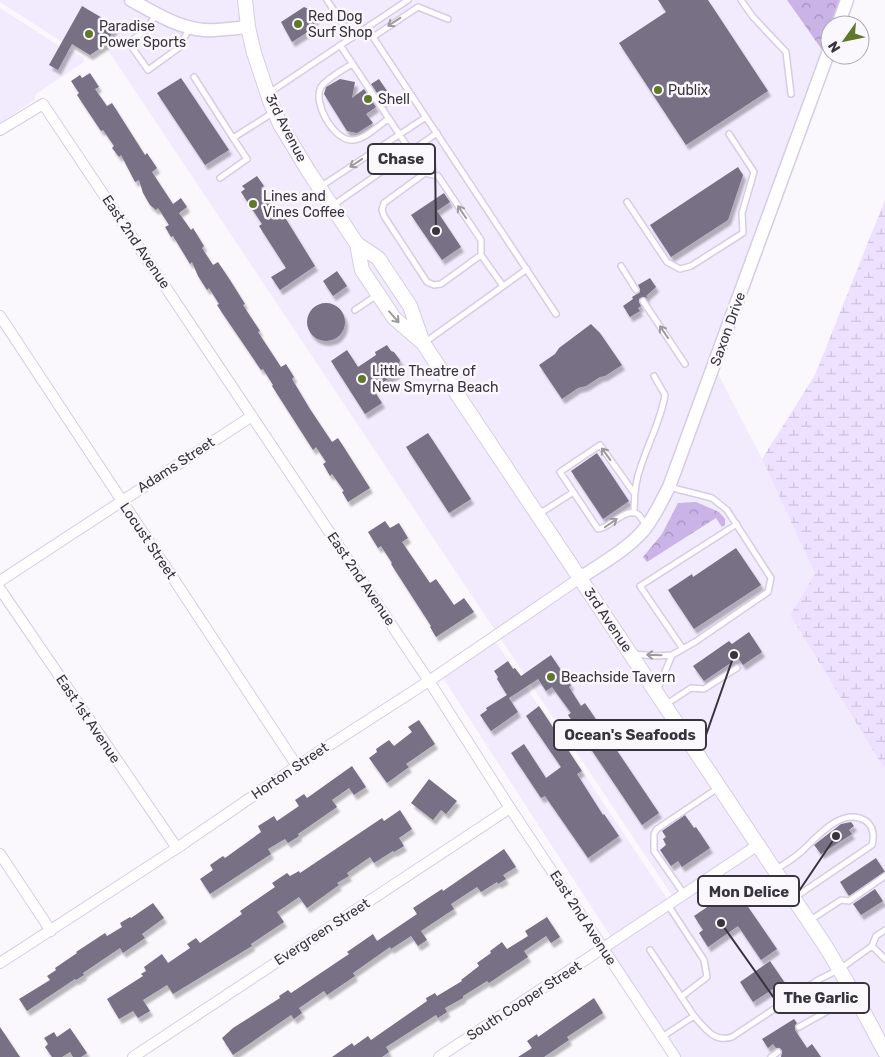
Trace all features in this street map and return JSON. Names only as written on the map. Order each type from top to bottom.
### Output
[{"type":"main road","name":"3rd Avenue","points":[[244,0],[248,27],[258,68],[275,112],[294,148],[357,244],[378,258],[410,306],[423,343],[809,921],[840,969],[885,1052]]},
{"type":"main road","name":"3rd Avenue","points":[[357,244],[362,270],[378,295],[394,318],[423,343]]},
{"type":"street","points":[[131,0],[157,14],[189,27],[204,30],[248,27]]},
{"type":"street","points":[[842,15],[847,0]]},
{"type":"street","name":"Saxon Drive","points":[[580,578],[632,541],[646,526],[669,487],[824,65]]},
{"type":"street","name":"East 2nd Avenue","points":[[0,130],[42,104],[429,681],[510,808],[675,1057]]},
{"type":"street","name":"Locust Street","points":[[0,316],[297,766]]},
{"type":"street","name":"Adams Street","points":[[0,581],[252,416]]},
{"type":"street","name":"Horton Street","points":[[0,963],[429,681],[580,578]]},
{"type":"street","name":"East 1st Avenue","points":[[0,589],[177,848]]},
{"type":"street","name":"Evergreen Street","points":[[134,1057],[510,808]]},
{"type":"street","name":"South Cooper Street","points":[[439,1057],[758,845]]},
{"type":"street","points":[[0,854],[51,931]]},
{"type":"lane","points":[[327,0],[352,38]]},
{"type":"lane","points":[[268,94],[408,0]]},
{"type":"lane","points":[[741,0],[753,17],[786,52],[791,94]]},
{"type":"lane","points":[[373,36],[418,7],[448,19]]},
{"type":"lane","points":[[157,14],[145,30],[129,43],[148,70],[180,47],[189,27]]},
{"type":"lane","points":[[367,28],[556,314]]},
{"type":"lane","points":[[340,45],[425,173],[438,176],[481,240],[481,255],[503,286]]},
{"type":"lane","points":[[352,64],[322,84],[318,93],[318,104],[333,129],[341,137],[349,140],[358,140],[388,119]]},
{"type":"lane","points":[[194,77],[247,159],[220,178]]},
{"type":"lane","points":[[233,138],[275,112]]},
{"type":"lane","points":[[319,187],[426,116]]},
{"type":"lane","points":[[331,206],[437,133]]},
{"type":"lane","points":[[627,202],[667,262],[680,269],[691,266],[744,232],[742,213],[754,172],[729,134]]},
{"type":"lane","points":[[425,173],[384,203],[382,210],[427,282],[434,285],[441,284],[481,255]]},
{"type":"lane","points":[[621,266],[636,290]]},
{"type":"lane","points":[[423,343],[527,269]]},
{"type":"lane","points":[[355,310],[378,295]]},
{"type":"lane","points":[[643,301],[685,364]]},
{"type":"lane","points":[[634,513],[634,493],[640,467],[663,412],[665,395],[654,376]]},
{"type":"lane","points":[[634,493],[600,446],[560,472],[598,529],[603,529],[624,514],[634,513],[638,514],[646,526]]},
{"type":"lane","points":[[631,654],[672,655],[768,592],[771,578],[727,510],[712,498],[669,487]]},
{"type":"lane","points":[[538,515],[572,492]]},
{"type":"lane","points":[[683,649],[640,586],[736,524]]},
{"type":"lane","points":[[656,692],[672,655]]},
{"type":"lane","points":[[665,705],[691,688],[704,689],[737,668]]},
{"type":"lane","points":[[684,894],[654,852],[654,834],[657,829],[720,787]]},
{"type":"lane","points":[[775,870],[801,852],[810,842],[833,824],[848,817],[861,818],[869,823],[874,835],[872,845],[793,898]]},
{"type":"lane","points":[[809,921],[841,900],[849,900],[885,876]]},
{"type":"lane","points":[[668,906],[704,960],[707,977],[681,997]]},
{"type":"lane","points":[[650,950],[694,1016],[709,1033],[716,1038],[725,1039],[732,1037],[818,980],[840,969],[872,946],[876,936],[885,930]]},
{"type":"lane","points":[[872,946],[885,959]]},
{"type":"lane","points":[[799,1027],[855,996]]},
{"type":"lane","points":[[662,1037],[694,1016]]},
{"type":"lane","points":[[772,1057],[778,1052]]},
{"type":"shaded area","points":[[0,0],[787,0],[820,47],[820,65],[824,65],[714,366],[762,459],[815,574],[790,615],[885,770],[885,1057],[675,1057],[603,949],[675,900],[105,46],[90,55],[72,44],[70,47],[0,2]]},
{"type":"shaded area","points":[[0,8],[67,51],[73,51],[84,58],[84,62],[36,94],[34,100],[0,123]]},
{"type":"shaded area","points":[[496,642],[668,900],[611,937],[443,678]]},
{"type":"green space","points":[[787,0],[847,0],[842,15],[820,15],[820,47]]},
{"type":"green space","points":[[885,200],[885,770],[790,615],[815,574],[762,459],[815,375]]},
{"type":"green space","points":[[696,502],[719,512],[725,519],[725,525],[722,527],[716,518],[647,562],[643,557],[662,534],[678,503]]},
{"type":"building","points":[[658,0],[708,0],[768,91],[686,145],[619,43],[666,12]]},
{"type":"building","name":"Paradise Power Sports","points":[[82,6],[116,26],[105,45],[90,55],[72,44],[58,70],[49,65]]},
{"type":"building","name":"Red Dog Surf Shop","points":[[304,7],[309,9],[316,19],[313,21],[317,26],[292,42],[281,22]]},
{"type":"building","points":[[90,73],[99,87],[95,89],[107,106],[112,103],[145,155],[147,153],[157,168],[152,172],[173,204],[181,198],[187,207],[179,213],[191,230],[193,228],[204,246],[202,248],[213,265],[218,262],[230,280],[260,331],[258,332],[281,367],[286,364],[294,377],[292,379],[332,442],[338,438],[370,488],[348,502],[342,492],[344,491],[332,474],[330,476],[323,464],[326,462],[316,447],[313,450],[263,369],[261,370],[217,305],[219,304],[209,288],[207,290],[192,262],[190,264],[173,236],[171,237],[165,227],[169,225],[158,208],[156,210],[150,205],[143,193],[139,180],[135,182],[121,155],[119,157],[112,148],[114,146],[103,130],[101,131],[77,95],[79,93],[71,81],[80,75],[82,78]]},
{"type":"building","points":[[181,78],[229,150],[205,165],[157,93]]},
{"type":"building","points":[[340,79],[355,82],[352,98],[364,89],[376,107],[366,114],[373,123],[357,133],[347,131],[324,94],[326,87]]},
{"type":"building","points":[[379,79],[391,97],[383,102],[371,84]]},
{"type":"building","points":[[738,167],[743,175],[728,220],[671,257],[650,225]]},
{"type":"building","points":[[257,176],[264,186],[261,188],[277,214],[281,211],[315,266],[280,290],[271,277],[286,268],[259,226],[262,224],[241,192],[245,189],[242,186]]},
{"type":"building","points":[[444,193],[450,202],[437,211],[461,247],[442,260],[411,215]]},
{"type":"building","points":[[337,271],[347,286],[333,296],[323,281]]},
{"type":"building","points":[[650,278],[656,287],[646,296],[648,298],[643,297],[639,299],[641,306],[638,308],[640,311],[630,317],[623,306],[640,292],[638,285]]},
{"type":"building","points":[[326,303],[340,308],[345,322],[340,336],[326,341],[312,336],[307,322],[312,308]]},
{"type":"building","points":[[591,324],[600,333],[622,365],[586,386],[578,388],[562,399],[539,365]]},
{"type":"building","name":"Little Theatre of New Smyrna Beach","points":[[387,345],[400,360],[399,364],[403,369],[373,389],[382,403],[365,414],[331,361],[347,350],[358,367],[376,355],[375,352]]},
{"type":"building","points":[[428,433],[471,499],[449,513],[406,447]]},
{"type":"building","points":[[597,453],[629,501],[603,519],[571,471]]},
{"type":"building","points":[[385,521],[390,528],[399,523],[408,538],[402,542],[430,583],[436,579],[454,605],[464,598],[474,612],[436,637],[381,546],[378,548],[368,532]]},
{"type":"building","points":[[736,548],[761,585],[694,629],[668,590],[692,574],[693,577]]},
{"type":"building","points":[[749,632],[762,652],[743,665],[738,658],[704,681],[693,666],[729,641],[732,644]]},
{"type":"building","points":[[551,655],[571,685],[569,687],[581,706],[585,703],[659,813],[642,825],[568,715],[571,713],[552,687],[546,691],[538,679],[509,698],[518,712],[491,731],[480,715],[487,710],[486,708],[507,695],[494,671],[508,661],[521,676]]},
{"type":"building","points":[[539,706],[582,771],[577,774],[619,836],[588,858],[545,796],[541,798],[511,753],[524,744],[546,778],[561,767],[526,716]]},
{"type":"building","points":[[419,720],[435,744],[406,764],[409,767],[387,783],[369,758],[377,752],[376,749],[389,740],[394,746],[412,732],[408,727]]},
{"type":"building","points":[[352,766],[366,787],[354,795],[349,788],[332,800],[337,807],[298,834],[299,836],[288,843],[285,839],[268,849],[271,854],[210,894],[200,879],[213,870],[210,865],[223,856],[225,858],[261,832],[258,826],[274,816],[277,821],[299,806],[295,800],[304,794],[307,798]]},
{"type":"building","points":[[429,779],[457,801],[446,814],[441,810],[433,820],[411,803]]},
{"type":"building","points":[[400,810],[412,829],[399,838],[404,846],[374,863],[370,857],[347,873],[349,876],[337,883],[339,885],[307,908],[299,897],[277,912],[284,922],[251,944],[252,946],[173,994],[167,985],[143,1000],[150,1011],[138,1018],[133,1011],[119,1019],[107,999],[143,976],[141,974],[146,971],[144,967],[162,954],[168,963],[190,948],[187,944],[196,938],[200,943],[242,914],[240,911],[275,887],[272,883],[287,873],[290,876],[299,871],[300,873],[382,818],[384,821]]},
{"type":"building","points":[[685,815],[694,828],[696,827],[710,848],[682,867],[678,861],[671,866],[660,850],[666,845],[663,839],[666,837],[662,831]]},
{"type":"building","points":[[851,822],[854,826],[849,830],[852,834],[821,854],[814,845],[841,824]]},
{"type":"building","points":[[504,849],[516,867],[503,875],[506,879],[481,892],[477,887],[451,904],[454,909],[421,931],[427,940],[418,946],[411,936],[391,949],[390,947],[353,973],[355,976],[327,995],[324,991],[299,1008],[302,1013],[294,1019],[291,1015],[233,1055],[222,1038],[233,1028],[280,998],[279,996],[288,990],[291,993],[349,954],[347,952],[373,934],[377,941],[417,914],[413,908],[442,889],[443,891]]},
{"type":"building","points":[[876,858],[885,872],[849,896],[840,882]]},
{"type":"building","points":[[735,888],[777,949],[761,960],[738,926],[708,947],[699,933],[703,930],[694,916]]},
{"type":"building","points":[[875,889],[883,901],[861,915],[853,904]]},
{"type":"building","points":[[153,903],[164,918],[142,934],[145,938],[123,953],[120,948],[83,973],[84,975],[27,1011],[19,999],[50,980],[47,976],[56,970],[55,968],[105,933],[107,936],[122,927],[120,923]]},
{"type":"building","points":[[547,917],[560,937],[551,943],[546,936],[524,951],[528,957],[489,983],[487,981],[445,1008],[447,1012],[438,1018],[436,1015],[386,1047],[389,1052],[382,1057],[332,1057],[352,1043],[354,1046],[368,1036],[371,1040],[427,1001],[426,998],[435,993],[437,996],[462,981],[479,966],[477,963],[491,953],[490,951],[502,942],[507,949],[528,936],[525,931]]},
{"type":"building","points":[[770,961],[789,989],[781,994],[776,987],[753,1002],[740,982]]},
{"type":"building","points":[[594,998],[603,1013],[567,1037],[569,1040],[544,1057],[518,1057],[532,1048],[527,1041],[537,1034],[538,1037]]},
{"type":"building","points":[[794,1019],[797,1023],[795,1030],[807,1048],[812,1044],[821,1057],[781,1057],[782,1051],[780,1048],[776,1048],[773,1044],[768,1048],[762,1039]]},
{"type":"building","points":[[0,1027],[20,1057],[0,1057]]},
{"type":"building","points":[[70,1028],[87,1053],[81,1057],[73,1057],[70,1052],[62,1057],[52,1057],[45,1047],[48,1044],[44,1038],[54,1032],[57,1037]]},
{"type":"place","name":"Red Dog Surf Shop","points":[[298,24]]},
{"type":"place","name":"Paradise Power Sports","points":[[89,34]]},
{"type":"place","name":"Publix","points":[[658,90]]},
{"type":"place","name":"Shell","points":[[368,99]]},
{"type":"place","name":"Lines and Vines Coffee","points":[[253,204]]},
{"type":"place","name":"Chase","points":[[436,231]]},
{"type":"place","name":"Little Theatre of New Smyrna Beach","points":[[362,379]]},
{"type":"place","name":"Ocean's Seafoods","points":[[734,655]]},
{"type":"place","name":"Beachside Tavern","points":[[551,677]]},
{"type":"place","name":"Mon Delice","points":[[836,836]]},
{"type":"place","name":"The Garlic","points":[[721,923]]}]
